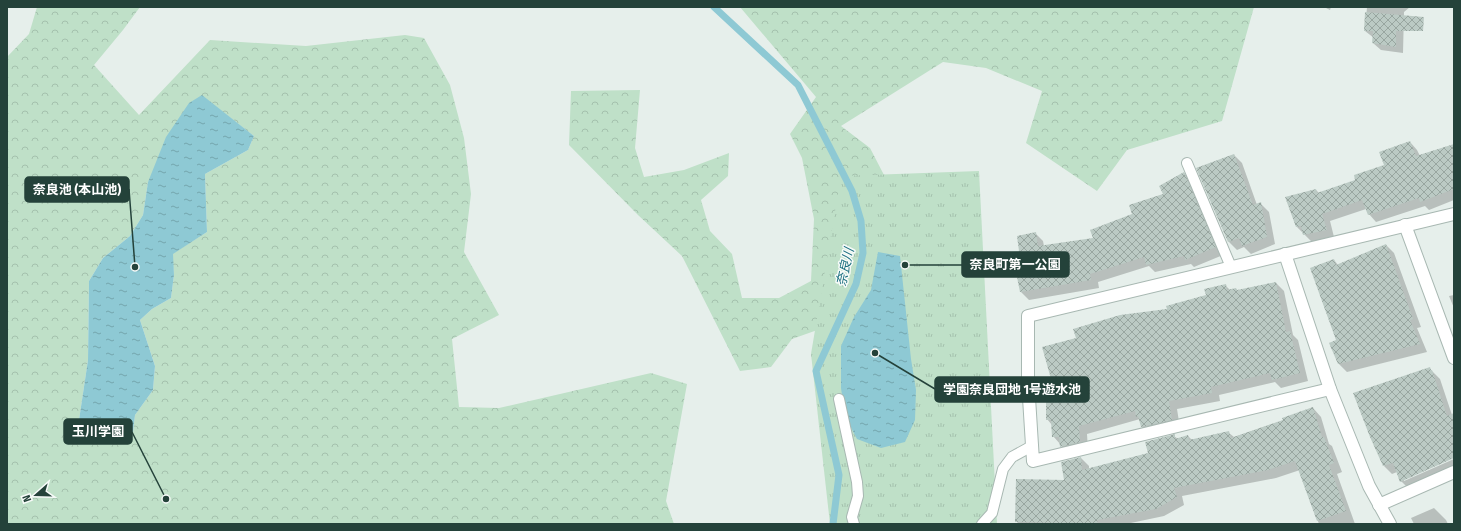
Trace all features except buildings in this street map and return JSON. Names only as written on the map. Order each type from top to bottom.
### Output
[{"type":"street","points":[[1330,389],[1032,461],[1028,382],[1028,316],[1454,214]]},
{"type":"street","points":[[1405,225],[1454,358]]},
{"type":"street","points":[[1285,254],[1330,389],[1368,486],[1390,524]]},
{"type":"street","points":[[1379,505],[1454,472]]},
{"type":"lane","points":[[1187,163],[1231,268]]},
{"type":"lane","points":[[839,399],[857,482],[858,496],[852,517],[854,524]]},
{"type":"lane","points":[[982,524],[992,513],[1003,469],[1012,457],[1032,446]]},
{"type":"green space","points":[[37,7],[140,7],[94,65],[139,115],[210,40],[306,46],[405,35],[424,38],[450,85],[464,138],[471,194],[464,252],[499,315],[452,339],[459,407],[499,408],[651,373],[687,384],[666,501],[674,524],[7,524],[7,57],[29,34]],"holes":[[[202,96],[254,136],[248,150],[205,174],[207,232],[172,254],[174,275],[171,298],[152,309],[140,320],[155,366],[153,390],[135,415],[133,432],[79,420],[88,360],[89,281],[103,258],[130,236],[143,215],[148,182]]]},
{"type":"green space","points":[[740,7],[1254,7],[1222,121],[1127,150],[1097,191],[1026,143],[1042,91],[986,68],[943,62],[841,126],[870,148],[898,202],[854,317],[792,339],[771,367],[740,371],[682,256],[638,215],[569,145],[571,91],[640,90],[635,148],[644,177],[684,170],[729,153],[728,176],[701,200],[710,231],[732,254],[742,298],[779,298],[811,281],[814,219],[802,158],[790,134],[816,97]]},
{"type":"green space","points":[[979,171],[997,524],[830,524],[811,354],[841,176]]},
{"type":"water","points":[[202,95],[254,136],[248,150],[205,174],[207,232],[173,254],[174,275],[171,298],[152,309],[140,320],[155,366],[153,390],[135,415],[133,432],[123,442],[95,444],[79,420],[88,360],[89,281],[103,258],[130,236],[143,215],[148,182],[166,137],[189,103]]},
{"type":"water","points":[[878,252],[900,256],[911,359],[916,390],[915,420],[905,442],[881,448],[857,439],[845,416],[841,388],[841,346],[854,317],[871,290]]},
{"type":"waterway","name":"奈良川","points":[[714,7],[798,85],[852,191],[861,221],[863,253],[856,284],[816,371],[839,475],[833,524]]},
{"type":"place","name":"奈良町第一公園","points":[[905,265]]},
{"type":"place","name":"奈良池 (本山池)","points":[[135,267]]},
{"type":"place","name":"学園奈良団地 1号遊水池","points":[[875,353]]},
{"type":"place","name":"玉川学園","points":[[166,499]]}]
